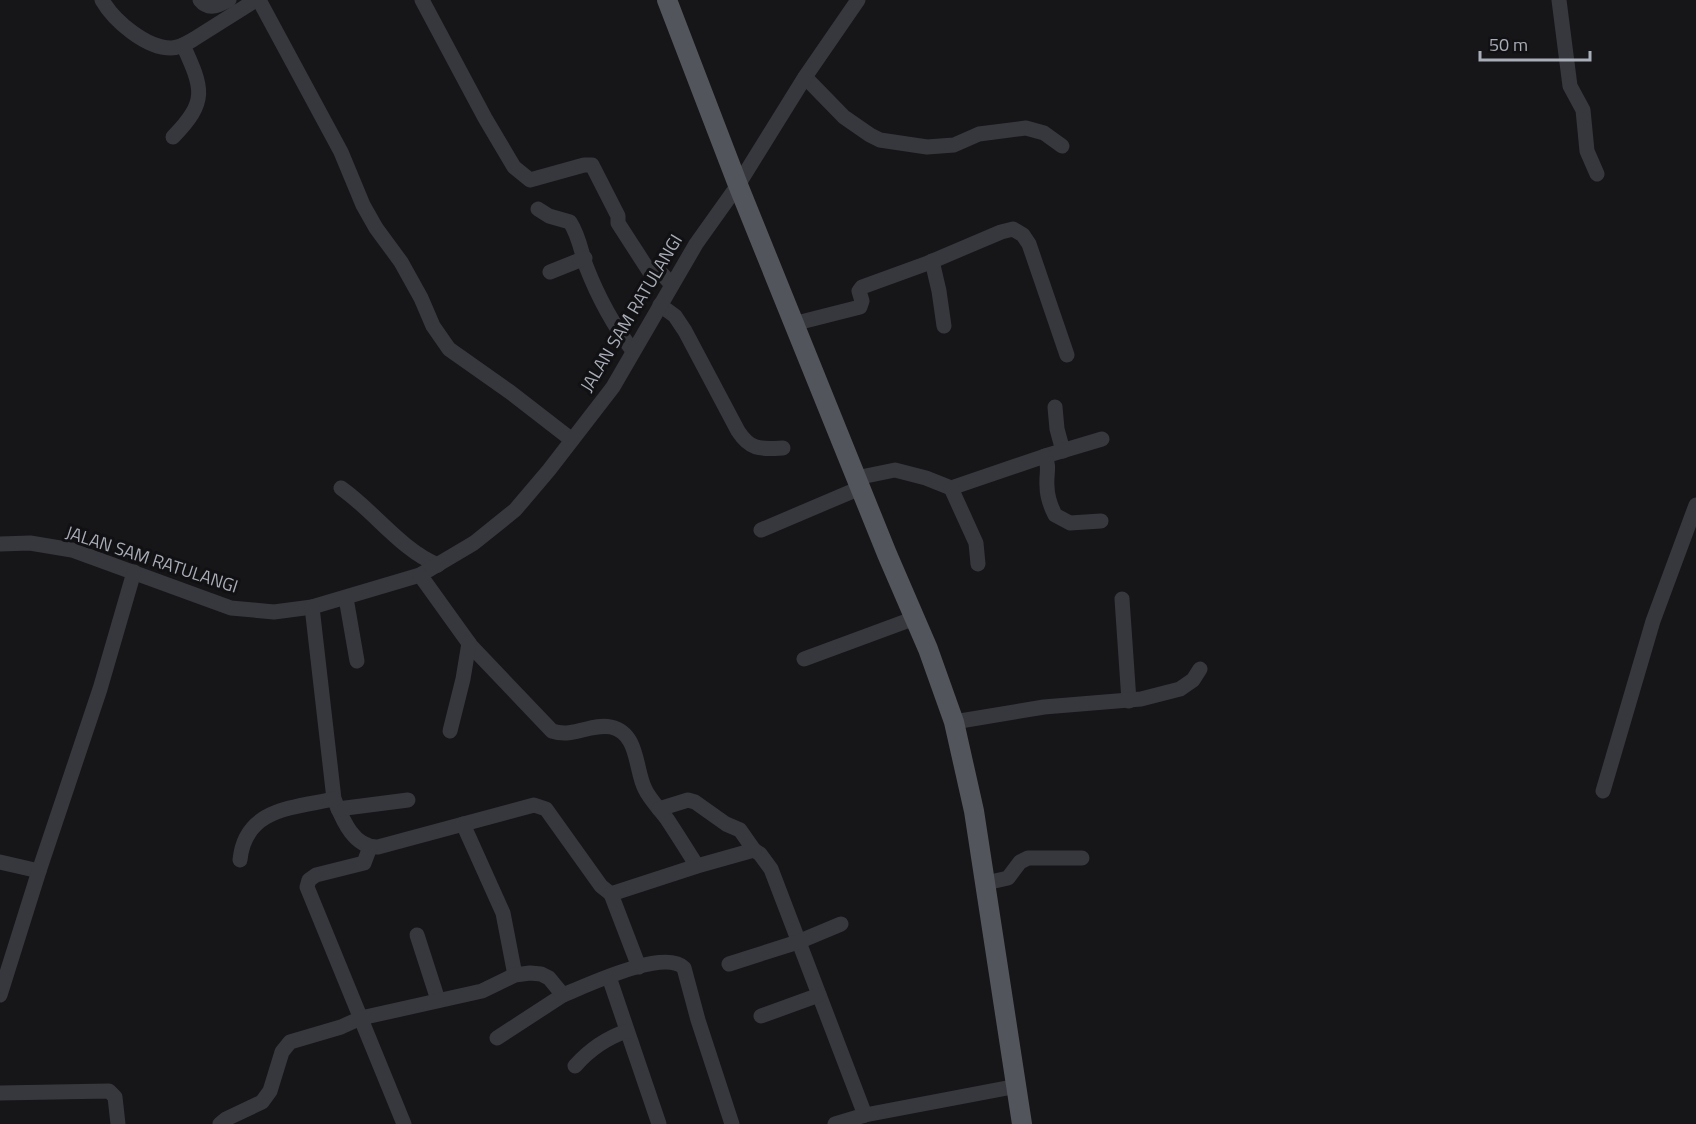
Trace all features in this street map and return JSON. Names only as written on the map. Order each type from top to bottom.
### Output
[{"type":"main road","points":[[667,0],[738,186],[915,618],[954,722],[974,811],[1022,1124]]},
{"type":"street","points":[[102,0],[110,14],[130,32],[170,48],[183,45],[249,2],[341,152],[363,205],[376,228],[401,262],[433,326],[449,349],[572,440]]},
{"type":"street","points":[[201,0],[207,6],[216,7],[229,0]]},
{"type":"street","points":[[422,0],[514,167],[530,180],[584,165],[592,165],[618,216],[618,224],[649,271],[653,275],[663,275],[672,285]]},
{"type":"street","name":"JALAN SAM RATULANGI","points":[[0,544],[30,543],[57,547],[134,572],[231,608],[274,612],[312,607],[420,575],[474,543],[515,510],[613,387],[696,244],[738,186],[805,77],[858,0]]},
{"type":"street","points":[[1559,0],[1570,86],[1583,110],[1587,151],[1597,174]]},
{"type":"street","points":[[173,137],[190,120],[199,100],[195,70],[183,45]]},
{"type":"street","points":[[805,77],[844,117],[880,140],[927,147],[954,145],[979,134],[1026,128],[1044,133],[1062,146]]},
{"type":"street","points":[[538,209],[549,216],[570,222],[610,318],[633,351]]},
{"type":"street","points":[[794,324],[860,307],[862,303],[860,288],[1009,229],[1017,231],[1029,244],[1067,355]]},
{"type":"street","points":[[550,272],[585,258]]},
{"type":"street","points":[[932,261],[944,326]]},
{"type":"street","points":[[660,304],[675,316],[685,331],[746,442],[763,449],[783,448]]},
{"type":"street","points":[[1055,406],[1057,429],[1063,451]]},
{"type":"street","points":[[761,530],[858,483],[896,470],[951,488],[1102,439]]},
{"type":"street","points":[[1045,456],[1048,466],[1046,483],[1048,496],[1055,515],[1070,523],[1101,521]]},
{"type":"street","points":[[341,488],[362,502],[391,533],[423,559],[438,565]]},
{"type":"street","points":[[951,488],[976,543],[978,564]]},
{"type":"street","points":[[1603,791],[1653,621],[1696,505]]},
{"type":"street","points":[[0,995],[6,959],[39,871],[100,689],[134,572]]},
{"type":"street","points":[[420,575],[468,643],[552,731],[563,735],[612,727],[628,739],[634,751],[644,788],[697,866]]},
{"type":"street","points":[[346,598],[357,661]]},
{"type":"street","points":[[1122,599],[1128,701]]},
{"type":"street","points":[[312,607],[336,804],[342,819],[355,837],[363,845],[370,847],[534,805],[540,806],[546,809],[601,886],[611,894],[639,967]]},
{"type":"street","points":[[804,659],[915,618]]},
{"type":"street","points":[[450,731],[464,679],[468,643]]},
{"type":"street","points":[[954,722],[1044,707],[1128,701],[1180,689],[1193,680],[1200,669]]},
{"type":"street","points":[[240,860],[241,846],[246,836],[272,812],[336,804],[408,800]]},
{"type":"street","points":[[659,809],[688,800],[695,802],[745,835],[771,870],[865,1115]]},
{"type":"street","points":[[463,824],[502,913],[514,975]]},
{"type":"street","points":[[370,847],[364,863],[316,875],[307,887],[404,1124]]},
{"type":"street","points":[[611,894],[754,850]]},
{"type":"street","points":[[986,883],[1008,878],[1020,862],[1028,858],[1082,858]]},
{"type":"street","points":[[0,862],[39,871]]},
{"type":"street","points":[[729,964],[798,942],[841,924]]},
{"type":"street","points":[[417,935],[438,1000]]},
{"type":"street","points":[[497,1038],[563,995],[586,984],[639,967],[673,962],[679,964],[684,968],[698,1020],[732,1124]]},
{"type":"street","points":[[220,1124],[266,1098],[274,1080],[279,1058],[290,1042],[341,1027],[361,1018],[482,991],[514,975],[541,974],[549,978],[563,995]]},
{"type":"street","points":[[609,977],[659,1124]]},
{"type":"street","points":[[761,1016],[819,995]]},
{"type":"street","points":[[575,1066],[590,1050],[612,1036],[627,1031]]},
{"type":"street","points":[[835,1124],[865,1115],[1017,1086]]},
{"type":"street","points":[[0,1093],[109,1091],[115,1097],[118,1124]]}]
